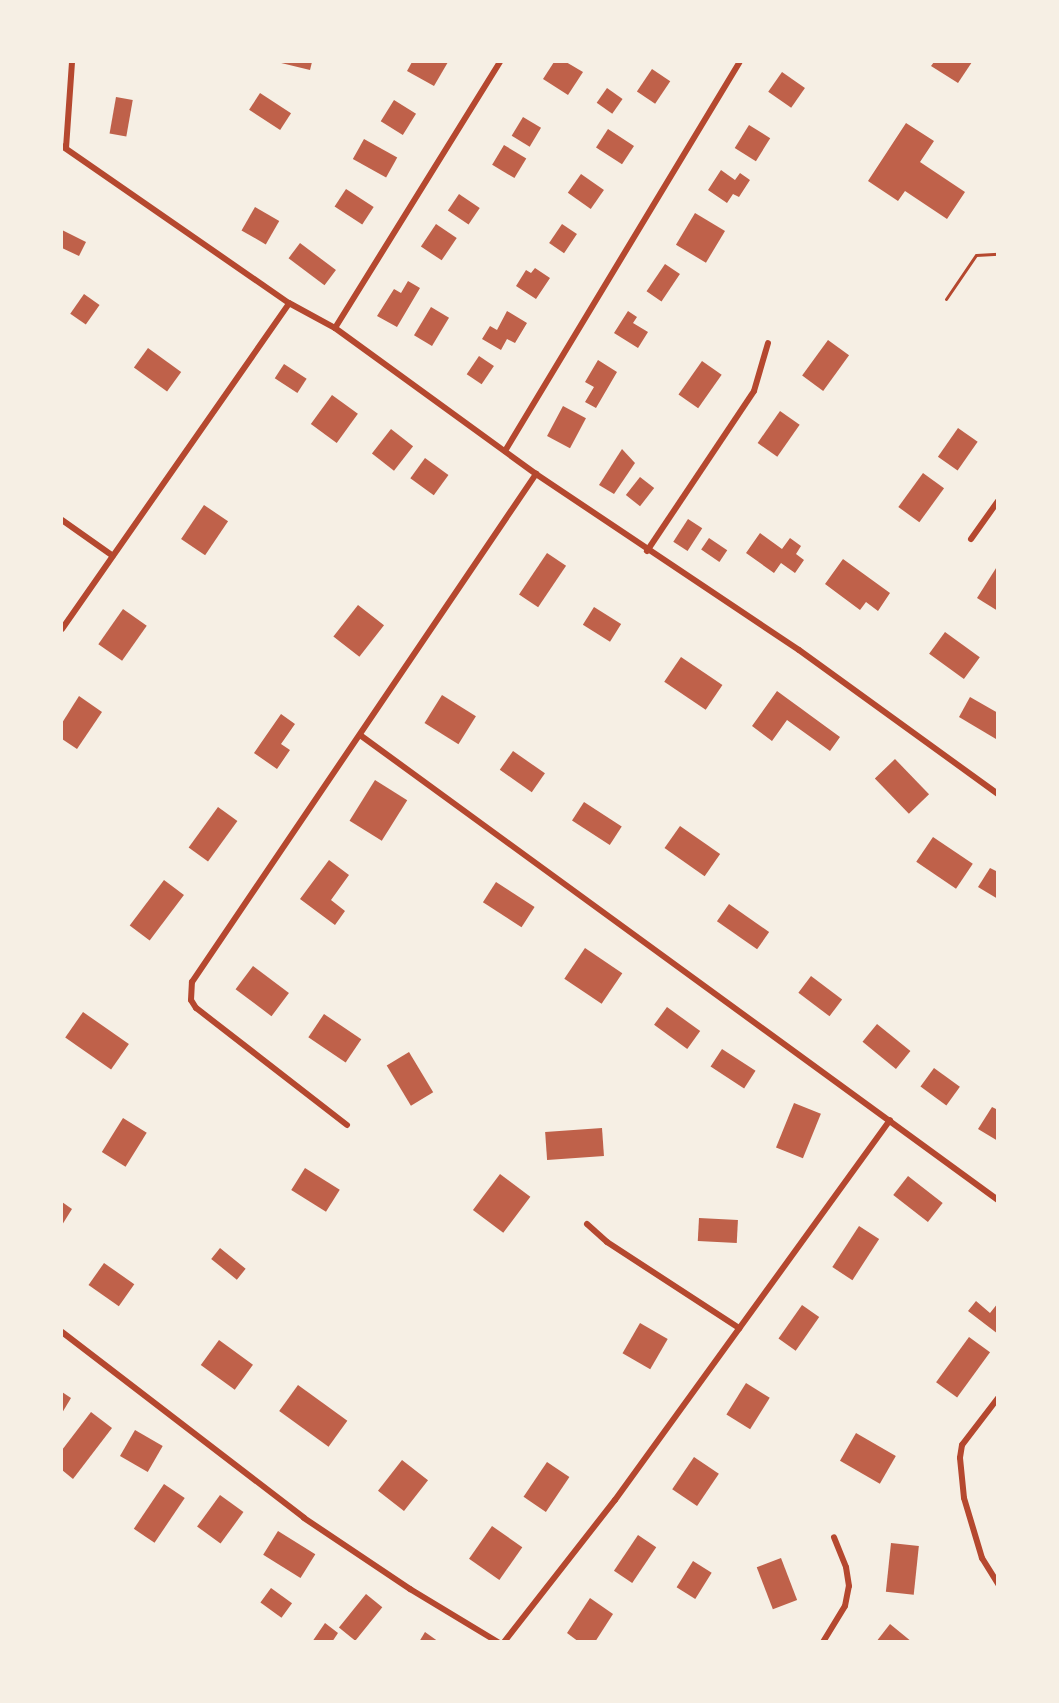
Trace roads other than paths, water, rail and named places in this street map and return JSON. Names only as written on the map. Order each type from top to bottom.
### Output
[{"type":"street","points":[[72,62],[64,147],[289,303],[335,328],[536,474],[799,650],[998,794]]},
{"type":"street","points":[[335,328],[500,62]]},
{"type":"street","points":[[505,451],[740,62]]},
{"type":"street","points":[[62,629],[289,303]]},
{"type":"street","points":[[647,550],[754,391],[768,343]]},
{"type":"street","points":[[347,1125],[196,1008],[191,1000],[192,982],[536,474]]},
{"type":"street","points":[[971,539],[998,501]]},
{"type":"street","points":[[62,520],[113,556]]},
{"type":"street","points":[[360,735],[998,1200]]},
{"type":"street","points":[[504,1641],[615,1500],[890,1120]]},
{"type":"street","points":[[587,1224],[607,1242],[739,1328]]},
{"type":"street","points":[[62,1332],[304,1518],[410,1589],[498,1641]]},
{"type":"street","points":[[998,1398],[962,1445],[960,1458],[963,1498],[982,1558],[998,1584]]},
{"type":"street","points":[[823,1641],[841,1614],[849,1586],[846,1566],[834,1537]]},
{"type":"lane","points":[[946,298],[976,255],[998,254]]}]
